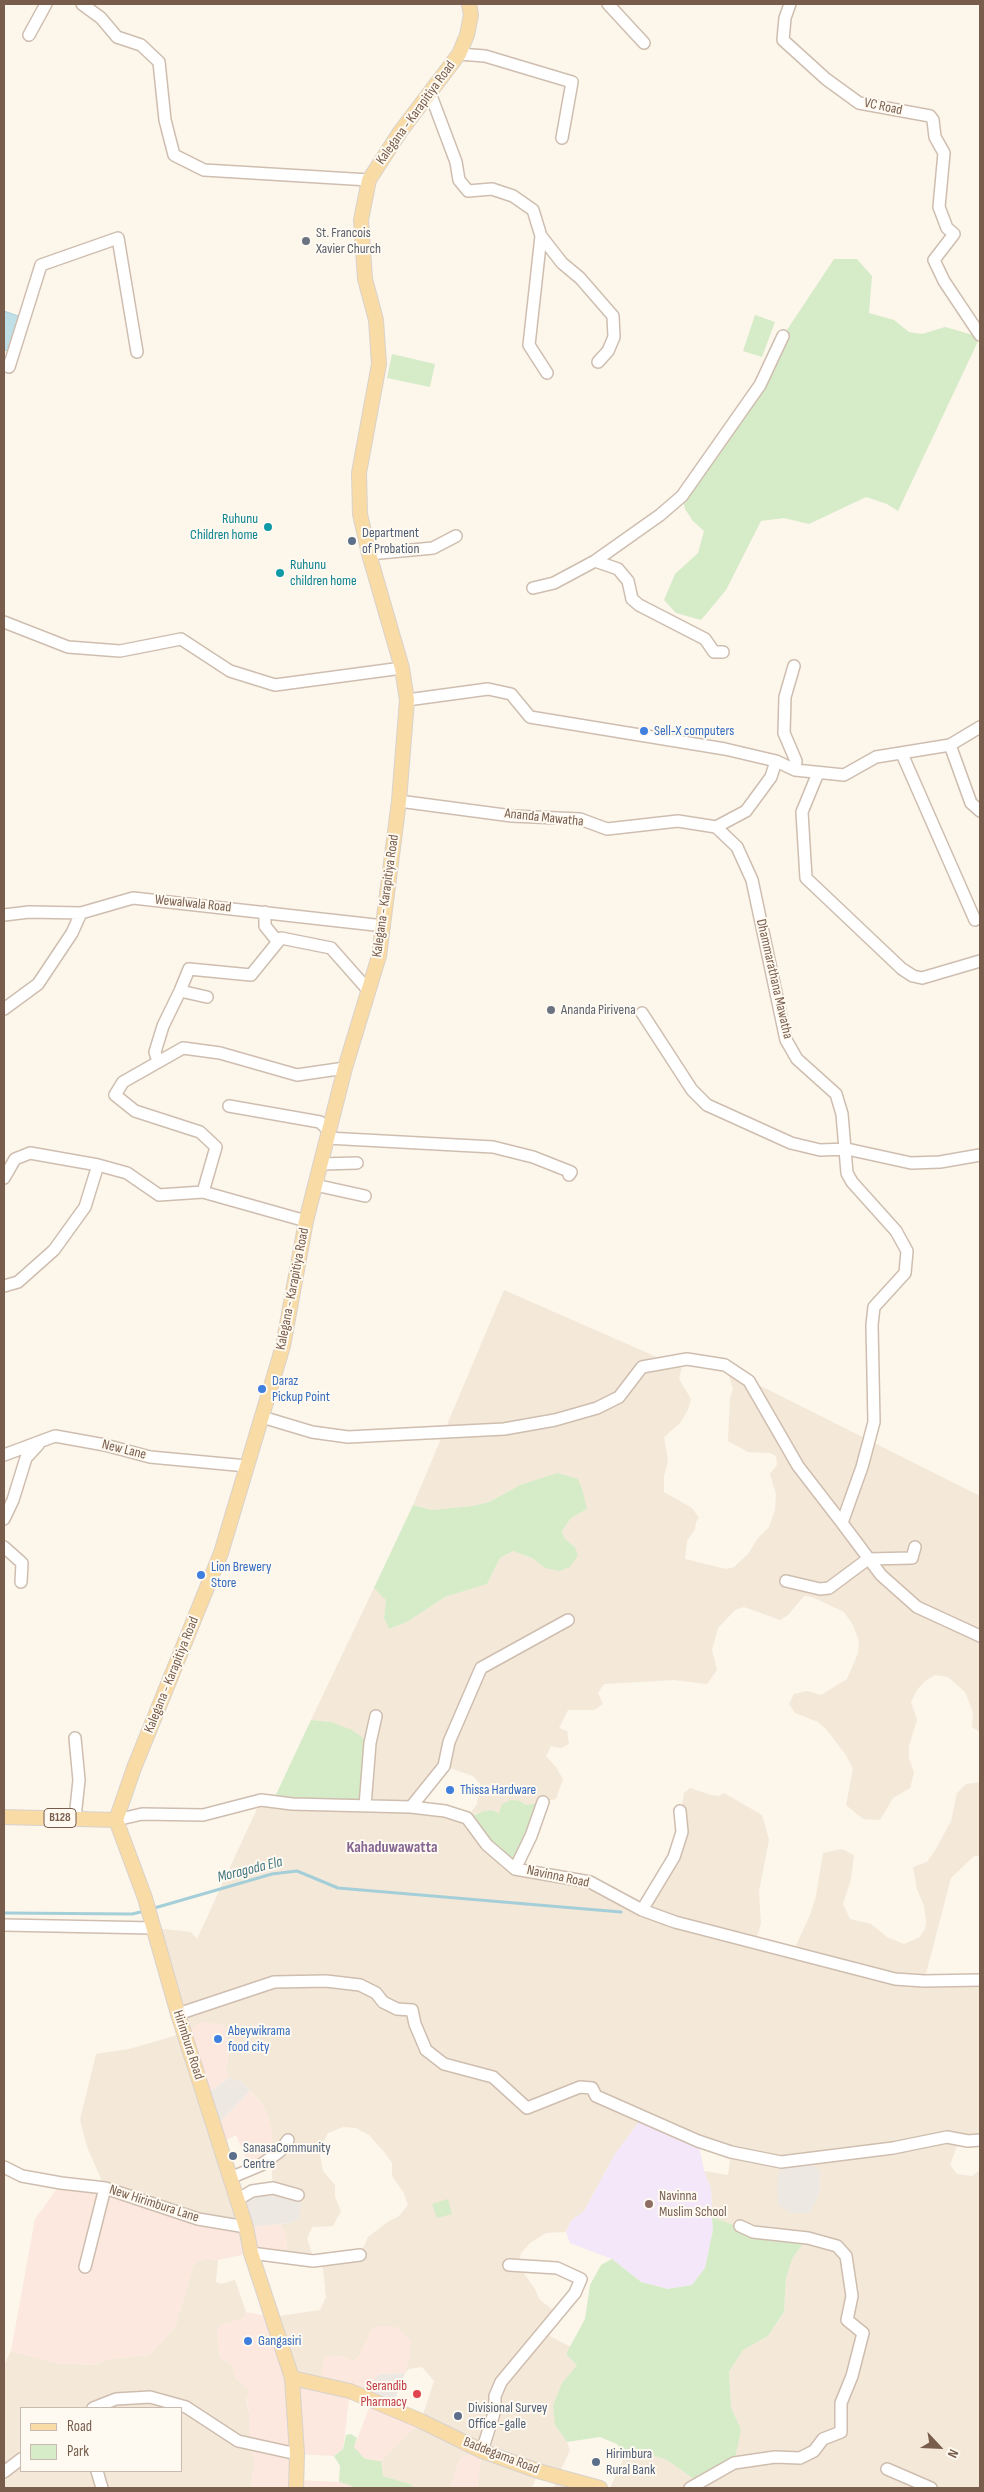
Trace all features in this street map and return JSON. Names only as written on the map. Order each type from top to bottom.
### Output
[{"type":"main road","name":"Kalegana - Karapitiya Road","points":[[116,1820],[134,1768],[221,1553],[282,1346],[306,1221],[315,1185],[345,1068],[380,956],[399,801],[407,700],[402,668],[369,554],[360,514],[359,473],[379,364],[376,320],[365,280],[361,220],[369,180],[400,132],[459,54],[467,35],[470,15],[469,4]]},
{"type":"main road","name":"B128","points":[[4,1817],[116,1820]]},
{"type":"main road","name":"Hirimbura Road","points":[[116,1820],[145,1898],[178,2014],[246,2227],[251,2253],[292,2378]]},
{"type":"main road","name":"Baddegama Road","points":[[292,2378],[356,2394],[482,2451],[538,2471],[600,2488]]},
{"type":"main road","points":[[292,2378],[297,2454],[296,2488]]},
{"type":"street","points":[[29,35],[46,4]]},
{"type":"street","points":[[82,4],[101,18],[117,37],[141,44],[159,62],[165,120],[174,156],[204,170],[369,180]]},
{"type":"street","points":[[608,4],[644,43]]},
{"type":"street","name":"VC Road","points":[[790,4],[785,18],[783,40],[826,79],[859,103],[930,116],[933,120],[935,137],[944,153],[942,196],[939,207],[947,228],[954,234],[934,260],[944,281],[980,335]]},
{"type":"street","points":[[459,54],[486,56],[572,82],[562,138]]},
{"type":"street","points":[[430,93],[456,162],[458,180],[468,191],[492,190],[513,196],[533,210],[541,236],[562,263],[580,278],[613,316],[614,337],[608,351],[598,362]]},
{"type":"street","points":[[541,236],[529,345],[546,373]]},
{"type":"street","points":[[4,365],[10,368],[41,265],[118,238],[137,352]]},
{"type":"street","points":[[533,588],[554,583],[594,562],[660,515],[682,496],[760,385],[783,336]]},
{"type":"street","points":[[369,554],[433,548],[456,536]]},
{"type":"street","points":[[594,562],[618,569],[628,581],[632,599],[639,605],[705,639],[714,652],[723,652]]},
{"type":"street","points":[[4,622],[68,647],[120,651],[182,639],[230,671],[275,685],[402,668]]},
{"type":"street","points":[[794,666],[785,697],[784,733],[796,761],[795,770]]},
{"type":"street","points":[[407,700],[488,689],[511,694],[530,716],[725,749],[776,761],[795,770],[818,773],[844,774],[876,758],[950,745],[980,727]]},
{"type":"street","points":[[950,745],[971,803],[980,811]]},
{"type":"street","points":[[902,754],[975,920]]},
{"type":"street","points":[[716,827],[746,811],[771,776],[776,761]]},
{"type":"street","points":[[818,773],[802,812],[806,878],[902,969],[913,976],[922,978],[980,961]]},
{"type":"street","name":"Ananda Mawatha","points":[[399,801],[512,816],[580,820],[607,829],[678,821],[716,827]]},
{"type":"street","name":"Dhammarathana Mawatha","points":[[716,827],[736,847],[752,880],[786,1040],[797,1059],[836,1094],[842,1114],[847,1149],[847,1173],[852,1182],[896,1231],[907,1251],[905,1272],[874,1307],[872,1325],[874,1422],[862,1467],[842,1523]]},
{"type":"street","name":"Wewalwala Road","points":[[4,915],[29,912],[81,914],[133,898],[384,926]]},
{"type":"street","points":[[265,912],[265,926],[278,942]]},
{"type":"street","points":[[4,1009],[38,984],[72,933],[81,914]]},
{"type":"street","points":[[158,1062],[156,1052],[162,1026],[189,969],[251,975],[281,938],[331,948],[369,991]]},
{"type":"street","points":[[180,991],[207,997]]},
{"type":"street","points":[[642,1013],[692,1090],[707,1105],[790,1143],[820,1150],[847,1149],[911,1163],[940,1162],[980,1155]]},
{"type":"street","points":[[203,1192],[216,1147],[200,1132],[135,1111],[115,1095],[123,1082],[183,1048],[220,1053],[297,1075],[345,1068]]},
{"type":"street","points":[[228,1106],[320,1122],[328,1134],[493,1147],[533,1157],[571,1172],[569,1175]]},
{"type":"street","points":[[4,1178],[15,1159],[30,1153],[98,1165],[127,1173],[159,1195],[203,1192],[306,1221]]},
{"type":"street","points":[[321,1164],[357,1163]]},
{"type":"street","points":[[4,1286],[18,1282],[54,1250],[84,1207],[98,1165]]},
{"type":"street","points":[[315,1185],[366,1196]]},
{"type":"street","points":[[262,1417],[312,1432],[348,1436],[504,1429],[555,1420],[597,1408],[619,1397],[642,1367],[687,1359],[725,1365],[750,1381],[798,1466],[881,1575],[918,1607],[980,1636]]},
{"type":"street","name":"New Lane","points":[[4,1455],[39,1444],[55,1436],[105,1445],[150,1457],[247,1466]]},
{"type":"street","points":[[4,1519],[13,1500],[26,1458],[39,1444]]},
{"type":"street","points":[[786,1581],[820,1589],[828,1588],[868,1559],[912,1558],[915,1546]]},
{"type":"street","points":[[4,1547],[22,1562],[21,1582]]},
{"type":"street","points":[[411,1807],[444,1766],[449,1742],[481,1668],[568,1620]]},
{"type":"street","points":[[365,1806],[370,1743],[376,1716]]},
{"type":"street","points":[[74,1818],[79,1780],[75,1738]]},
{"type":"street","name":"Navinna Road","points":[[116,1820],[142,1814],[203,1815],[261,1800],[292,1804],[411,1807],[446,1811],[467,1818],[487,1846],[514,1869],[590,1882],[642,1910],[675,1922],[866,1973],[924,1981],[980,1980]]},
{"type":"street","points":[[514,1869],[531,1836],[543,1802]]},
{"type":"street","points":[[642,1910],[674,1856],[682,1832],[680,1811]]},
{"type":"street","points":[[4,1925],[152,1924]]},
{"type":"street","points":[[178,2014],[274,1982],[326,1981],[360,1985],[376,1993],[383,2002],[390,2006],[412,2010],[414,2024],[426,2050],[444,2064],[493,2077],[527,2108],[580,2088],[592,2088],[596,2096],[642,2118],[731,2152],[787,2162],[892,2148],[947,2137],[968,2141],[980,2140]]},
{"type":"street","points":[[230,2178],[261,2165],[280,2151],[288,2140]]},
{"type":"street","name":"New Hirimbura Lane","points":[[4,2167],[22,2176],[105,2188],[198,2219],[246,2227]]},
{"type":"street","points":[[85,2267],[105,2188]]},
{"type":"street","points":[[237,2200],[252,2190],[273,2188],[298,2195]]},
{"type":"street","points":[[690,2488],[734,2463],[776,2457],[800,2458],[814,2451],[823,2439],[841,2432],[841,2404],[852,2376],[863,2333],[847,2320],[852,2296],[846,2256],[837,2246],[808,2238],[753,2232],[740,2226]]},
{"type":"street","points":[[251,2253],[313,2261],[360,2255]]},
{"type":"street","points":[[482,2451],[495,2410],[495,2396],[501,2382],[575,2293],[581,2279],[557,2268],[510,2265]]},
{"type":"street","points":[[96,2407],[116,2399],[150,2397],[186,2407],[238,2441],[297,2454]]},
{"type":"street","points":[[4,2472],[20,2460]]},
{"type":"street","points":[[886,2469],[931,2488]]},
{"type":"street","points":[[97,2472],[102,2488]]},
{"type":"shaded area","points":[[504,1290],[682,1368],[679,1379],[691,1399],[688,1410],[680,1423],[664,1437],[668,1461],[664,1476],[664,1492],[692,1508],[699,1518],[695,1529],[687,1541],[685,1559],[726,1569],[734,1567],[748,1554],[758,1538],[769,1527],[775,1510],[776,1494],[770,1474],[777,1465],[776,1456],[770,1453],[748,1452],[728,1441],[730,1398],[733,1389],[727,1369],[980,1496],[980,1732],[972,1727],[973,1712],[965,1692],[948,1677],[935,1675],[925,1681],[917,1690],[911,1702],[917,1720],[909,1746],[909,1758],[914,1773],[910,1788],[893,1798],[880,1820],[863,1819],[846,1805],[853,1769],[846,1755],[826,1729],[818,1722],[795,1713],[789,1704],[794,1694],[807,1691],[821,1695],[847,1679],[858,1653],[859,1641],[853,1625],[844,1612],[812,1597],[804,1596],[788,1615],[780,1620],[744,1607],[735,1610],[718,1628],[712,1650],[717,1670],[707,1684],[674,1680],[604,1684],[598,1693],[603,1704],[594,1710],[568,1710],[559,1728],[567,1731],[569,1744],[561,1748],[551,1746],[546,1756],[556,1767],[563,1779],[556,1799],[526,1805],[520,1801],[499,1813],[492,1810],[474,1814],[514,1869],[590,1882],[642,1910],[674,1857],[684,1793],[690,1788],[711,1795],[720,1796],[724,1793],[762,1815],[769,1840],[759,1891],[761,1924],[755,1943],[793,1952],[810,1915],[816,1896],[823,1853],[842,1849],[854,1855],[851,1879],[843,1904],[850,1919],[871,1924],[887,1937],[904,1944],[920,1937],[925,1929],[926,1922],[924,1906],[917,1889],[913,1867],[927,1862],[936,1849],[951,1821],[957,1793],[966,1784],[980,1782],[980,1856],[974,1856],[951,1878],[924,1981],[980,1980],[980,2140],[960,2138],[950,2165],[957,2174],[972,2176],[980,2170],[980,2488],[610,2488],[625,2456],[639,2454],[649,2454],[667,2460],[698,2482],[741,2430],[731,2407],[729,2372],[743,2350],[768,2336],[784,2313],[786,2278],[793,2257],[808,2238],[753,2232],[712,2217],[711,2189],[704,2171],[728,2175],[731,2153],[642,2118],[615,2154],[584,2211],[571,2221],[566,2232],[546,2233],[530,2243],[521,2253],[518,2265],[535,2289],[540,2300],[552,2309],[549,2323],[550,2336],[571,2347],[566,2354],[577,2365],[562,2383],[555,2425],[567,2442],[570,2450],[558,2476],[538,2472],[532,2488],[477,2488],[482,2451],[460,2459],[450,2488],[415,2488],[410,2484],[383,2476],[381,2461],[421,2421],[434,2381],[422,2367],[409,2369],[405,2373],[410,2354],[372,2329],[359,2356],[354,2361],[340,2356],[320,2383],[292,2378],[272,2317],[320,2310],[326,2297],[323,2268],[313,2261],[287,2258],[286,2234],[280,2224],[291,2223],[273,2188],[272,2130],[263,2105],[242,2082],[229,2078],[226,2070],[229,2048],[224,2027],[220,2024],[185,2033],[154,1928],[191,1932],[197,1939],[261,1800],[292,1804],[331,1722],[311,1720],[374,1588],[386,1599],[384,1618],[389,1629],[407,1622],[445,1597],[487,1584],[500,1558],[513,1551],[532,1558],[545,1568],[575,1547],[564,1538],[562,1531],[571,1518],[587,1509],[534,1481],[520,1485],[489,1502],[472,1506],[432,1510],[413,1505]],"holes":[[[444,1766],[473,1776],[480,1784],[477,1804],[467,1818],[412,1806]],[[343,2127],[356,2128],[369,2135],[392,2163],[392,2176],[404,2193],[408,2205],[398,2217],[389,2221],[368,2237],[360,2255],[313,2256],[307,2239],[312,2227],[333,2226],[341,2211],[335,2197],[335,2185],[323,2171],[319,2151],[328,2133]],[[781,2162],[821,2171],[819,2194]]]},
{"type":"shaded area","points":[[201,2022],[220,2024],[224,2027],[229,2048],[226,2070],[229,2078],[205,2095],[185,2033]]},
{"type":"shaded area","points":[[185,2033],[246,2227],[105,2188],[87,2147],[80,2120],[96,2054],[129,2049]]},
{"type":"shaded area","points":[[229,2078],[242,2082],[250,2091],[214,2128],[205,2095]]},
{"type":"shaded area","points":[[250,2091],[263,2105],[272,2130],[271,2159],[251,2169],[236,2135],[225,2141],[214,2128]]},
{"type":"shaded area","name":"Navinna Muslim School","points":[[642,2118],[698,2141],[704,2171],[711,2189],[713,2230],[705,2268],[692,2285],[668,2289],[641,2282],[612,2259],[570,2243],[566,2232],[571,2221],[584,2211],[615,2154]]},
{"type":"shaded area","points":[[810,2159],[815,2167],[821,2171],[819,2194],[810,2213],[791,2213],[778,2205],[777,2184],[781,2162]]},
{"type":"shaded area","points":[[61,2183],[246,2227],[280,2224],[286,2234],[287,2258],[251,2253],[218,2260],[205,2258],[194,2264],[175,2327],[149,2355],[109,2359],[94,2365],[57,2363],[11,2351],[35,2219]]},
{"type":"shaded area","points":[[252,2191],[298,2195],[301,2204],[300,2218],[291,2223],[246,2227],[237,2200]]},
{"type":"shaded area","points":[[205,2258],[218,2260],[216,2282],[221,2284],[235,2280],[246,2312],[244,2318],[221,2325],[217,2331],[220,2358],[231,2363],[236,2379],[250,2390],[246,2400],[249,2412],[249,2444],[255,2461],[251,2488],[4,2488],[4,2365],[11,2351],[57,2363],[94,2365],[109,2359],[149,2355],[175,2327],[194,2264]]},
{"type":"shaded area","points":[[246,2312],[272,2317],[292,2379],[320,2383],[324,2357],[340,2356],[354,2361],[359,2356],[372,2329],[379,2326],[397,2327],[411,2340],[410,2354],[405,2373],[379,2374],[372,2401],[350,2391],[343,2449],[334,2456],[298,2454],[297,2480],[339,2482],[352,2486],[352,2488],[251,2488],[255,2461],[249,2444],[249,2412],[246,2399],[250,2390],[236,2379],[231,2363],[220,2358],[217,2331],[221,2325],[244,2318]]},
{"type":"shaded area","points":[[405,2373],[391,2409],[372,2401],[375,2379],[379,2374]]},
{"type":"shaded area","points":[[372,2401],[421,2421],[381,2461],[365,2459],[354,2447]]},
{"type":"shaded area","points":[[478,2449],[482,2451],[477,2488],[450,2488],[460,2459]]},
{"type":"shaded area","points":[[558,2476],[592,2488],[554,2488]]},
{"type":"green space","points":[[834,259],[857,259],[872,276],[869,313],[894,320],[909,332],[922,334],[945,327],[980,337],[898,511],[887,504],[866,497],[809,524],[784,518],[761,521],[726,590],[701,620],[676,613],[664,600],[675,574],[698,553],[704,531],[693,521],[685,509],[682,496],[718,445],[783,336]]},
{"type":"green space","points":[[755,315],[775,322],[762,357],[743,351]]},
{"type":"green space","points":[[392,354],[435,364],[430,387],[387,378]]},
{"type":"green space","points":[[557,1473],[578,1479],[587,1509],[571,1518],[562,1531],[564,1538],[575,1547],[578,1555],[570,1567],[559,1571],[545,1568],[532,1558],[513,1551],[500,1558],[487,1584],[445,1597],[407,1622],[389,1629],[384,1618],[386,1600],[374,1588],[413,1505],[432,1510],[472,1506],[489,1502],[520,1485]]},
{"type":"green space","points":[[311,1720],[331,1722],[352,1730],[370,1743],[366,1805],[273,1801]]},
{"type":"green space","points":[[511,1800],[520,1801],[526,1805],[543,1802],[515,1869],[467,1818],[484,1811],[492,1810],[499,1813],[502,1804]]},
{"type":"green space","points":[[448,2199],[452,2214],[437,2218],[432,2204]]},
{"type":"green space","points":[[712,2217],[753,2232],[808,2238],[793,2257],[786,2278],[784,2312],[768,2336],[743,2350],[729,2372],[731,2407],[741,2430],[734,2463],[698,2482],[667,2460],[649,2454],[625,2456],[617,2444],[600,2437],[567,2442],[555,2425],[553,2406],[562,2383],[577,2365],[566,2354],[585,2319],[590,2285],[601,2265],[612,2259],[641,2282],[668,2289],[692,2285],[705,2268],[713,2230]]},
{"type":"green space","points":[[351,2434],[357,2438],[354,2447],[365,2459],[381,2461],[383,2476],[410,2484],[415,2488],[352,2488],[352,2486],[339,2482],[340,2466],[334,2456],[343,2449],[346,2435]]},
{"type":"water","points":[[4,311],[21,317],[12,352],[4,350]]},
{"type":"waterway","name":"Moragoda Ela","points":[[151,1909],[272,1874],[297,1871],[338,1888],[621,1912]]},
{"type":"waterway","name":"Moragoda Ela","points":[[4,1913],[132,1914],[145,1911]]},
{"type":"place","name":"St. Francois Xavier Church","points":[[306,241]]},
{"type":"place","name":"Ruhunu Children home","points":[[268,527]]},
{"type":"place","name":"Department of Probation","points":[[352,541]]},
{"type":"place","name":"Ruhunu children home","points":[[280,573]]},
{"type":"place","name":"Sell-X computers","points":[[644,731]]},
{"type":"place","name":"Ananda Pirivena","points":[[551,1010]]},
{"type":"place","name":"Daraz Pickup Point","points":[[262,1389]]},
{"type":"place","name":"Lion Brewery Store","points":[[201,1575]]},
{"type":"place","name":"Thissa Hardware","points":[[450,1790]]},
{"type":"place","name":"Abeywikrama food city","points":[[218,2039]]},
{"type":"place","name":"SanasaCommunity Centre","points":[[233,2156]]},
{"type":"place","name":"Navinna Muslim School","points":[[649,2204]]},
{"type":"place","name":"Gangasiri","points":[[248,2341]]},
{"type":"place","name":"Serandib Pharmacy","points":[[417,2394]]},
{"type":"place","name":"Divisional Survey Office -galle","points":[[458,2416]]},
{"type":"place","name":"Hirimbura Rural Bank","points":[[596,2462]]},
{"type":"district","name":"Kahaduwawatta","points":[[392,1848]]}]
